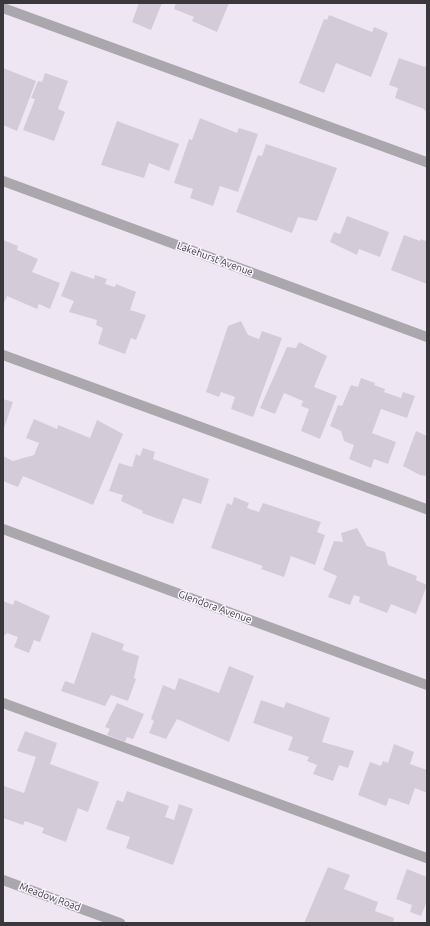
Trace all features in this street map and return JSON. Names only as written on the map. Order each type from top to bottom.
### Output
[{"type":"street","points":[[3,8],[427,162]]},
{"type":"street","name":"Lakehurst Avenue","points":[[3,181],[427,337]]},
{"type":"street","points":[[3,355],[427,509]]},
{"type":"street","name":"Glendora Avenue","points":[[3,529],[427,685]]},
{"type":"street","points":[[3,703],[427,858]]},
{"type":"street","name":"Meadow Road","points":[[3,880],[120,923]]},
{"type":"building","points":[[139,3],[162,3],[151,30],[132,22]]},
{"type":"building","points":[[176,3],[229,3],[217,32],[192,21],[194,17],[174,9]]},
{"type":"building","points":[[329,15],[372,32],[374,27],[388,33],[371,77],[336,63],[324,93],[299,83],[324,19],[327,20]]},
{"type":"building","points":[[399,58],[425,67],[427,63],[427,113],[424,109],[395,98],[398,88],[389,85]]},
{"type":"building","points":[[3,68],[36,81],[17,131],[3,125]]},
{"type":"building","points":[[45,73],[68,81],[58,109],[65,112],[54,141],[23,130],[35,99],[31,98],[38,81],[42,82]]},
{"type":"building","points":[[200,118],[237,133],[239,128],[258,134],[238,192],[220,186],[213,206],[190,198],[193,189],[174,183],[189,139],[192,140]]},
{"type":"building","points":[[117,121],[179,144],[169,171],[149,163],[144,178],[101,165]]},
{"type":"building","points":[[266,144],[337,168],[317,221],[298,217],[292,233],[236,212],[258,155],[262,156]]},
{"type":"building","points":[[347,216],[389,232],[380,257],[359,249],[357,255],[330,242],[334,232],[340,234]]},
{"type":"building","points":[[404,235],[420,241],[421,239],[425,241],[427,237],[427,284],[391,270]]},
{"type":"building","points":[[3,240],[18,246],[17,250],[38,259],[32,272],[60,283],[50,309],[39,304],[37,309],[7,296],[3,305]]},
{"type":"building","points":[[71,271],[94,279],[95,275],[107,279],[105,284],[115,287],[116,284],[136,292],[130,310],[146,315],[136,340],[131,338],[125,354],[98,344],[103,328],[96,325],[97,320],[69,312],[74,301],[61,296]]},
{"type":"building","points":[[241,321],[248,335],[259,339],[262,331],[282,338],[253,417],[231,409],[235,397],[221,392],[219,397],[206,392],[228,326]]},
{"type":"building","points":[[299,342],[327,356],[314,387],[337,396],[320,439],[301,431],[309,409],[301,406],[303,401],[284,393],[275,414],[260,408],[287,347],[296,348]]},
{"type":"building","points":[[361,378],[375,383],[374,385],[385,389],[384,392],[401,398],[403,392],[415,396],[407,418],[381,409],[372,433],[396,442],[388,464],[374,459],[371,468],[349,459],[354,445],[344,441],[341,431],[330,426],[338,405],[342,406],[351,385],[358,387]]},
{"type":"building","points":[[3,399],[13,402],[4,428],[3,427]]},
{"type":"building","points":[[34,419],[57,429],[58,425],[90,438],[97,420],[123,434],[93,505],[23,476],[18,487],[3,481],[3,456],[13,461],[34,455],[39,443],[26,438]]},
{"type":"building","points":[[416,431],[427,436],[427,476],[420,475],[403,466]]},
{"type":"building","points":[[143,448],[155,452],[153,459],[209,479],[201,504],[183,498],[173,524],[142,513],[143,511],[121,501],[123,495],[109,491],[119,463],[132,467],[136,454],[140,456]]},
{"type":"building","points":[[234,497],[249,503],[247,508],[259,512],[263,503],[321,522],[317,532],[325,535],[315,565],[291,556],[284,577],[261,569],[263,566],[211,548],[227,503],[232,505]]},
{"type":"building","points":[[357,528],[367,546],[385,552],[388,565],[417,576],[416,580],[427,585],[416,614],[391,604],[387,613],[359,602],[360,597],[354,595],[350,605],[328,597],[337,576],[323,570],[334,541],[343,542],[341,533]]},
{"type":"building","points":[[15,600],[50,616],[40,642],[34,640],[29,653],[14,647],[18,637],[7,633],[3,637],[3,601],[13,605]]},
{"type":"building","points":[[92,632],[124,644],[122,650],[139,656],[134,678],[136,679],[128,701],[111,695],[105,706],[61,691],[65,681],[74,684]]},
{"type":"building","points":[[229,666],[254,676],[229,742],[177,719],[166,739],[149,733],[154,721],[151,719],[163,685],[175,690],[179,678],[219,693]]},
{"type":"building","points":[[261,700],[284,708],[286,702],[330,718],[322,742],[354,751],[348,768],[339,765],[333,781],[313,774],[317,765],[307,761],[309,757],[288,750],[293,737],[253,723]]},
{"type":"building","points":[[117,703],[144,714],[133,739],[127,737],[125,742],[107,735],[110,729],[105,727]]},
{"type":"building","points":[[25,731],[57,743],[50,764],[99,782],[88,812],[78,808],[66,842],[42,833],[44,828],[25,821],[23,825],[3,818],[4,786],[24,793],[36,757],[17,751]]},
{"type":"building","points":[[394,744],[414,752],[410,764],[427,770],[427,793],[415,788],[409,805],[389,798],[386,806],[358,795],[370,762],[381,766],[383,761],[388,763]]},
{"type":"building","points":[[127,791],[169,806],[165,817],[174,820],[179,804],[193,809],[173,865],[126,848],[130,837],[106,829],[117,800],[123,802]]},
{"type":"building","points":[[328,867],[350,875],[344,889],[378,902],[375,911],[394,918],[393,923],[304,923]]},
{"type":"building","points":[[407,869],[427,877],[427,901],[421,916],[410,912],[412,905],[396,899]]}]
